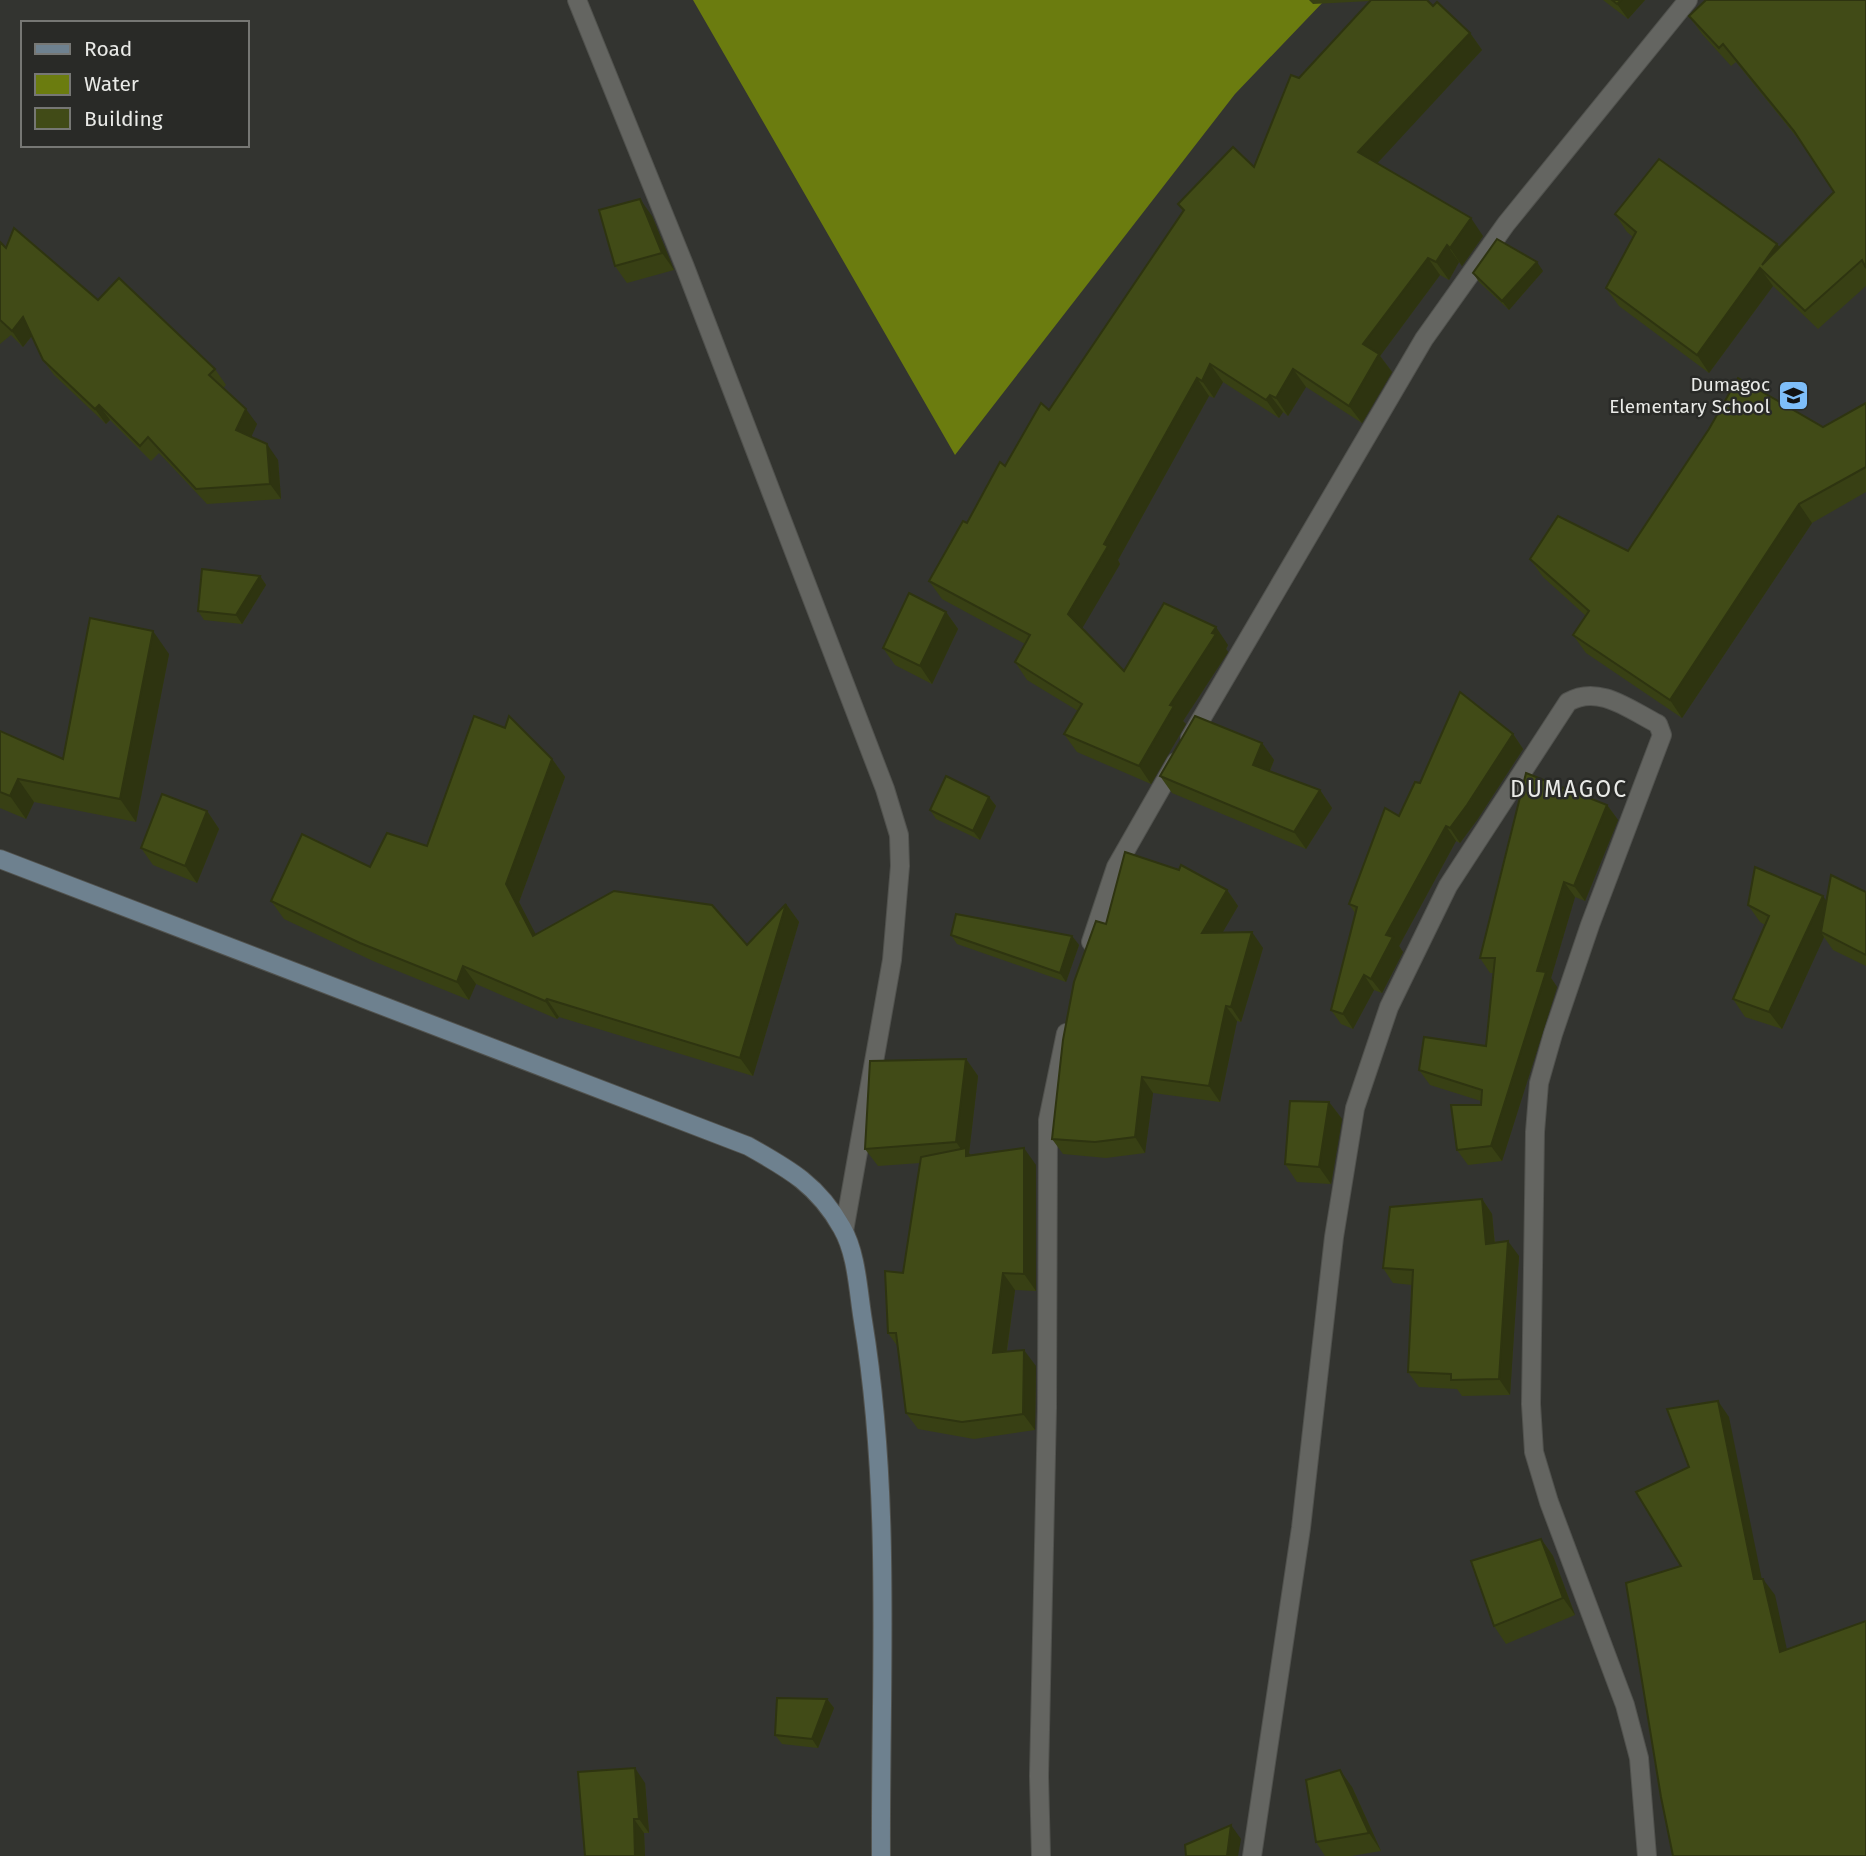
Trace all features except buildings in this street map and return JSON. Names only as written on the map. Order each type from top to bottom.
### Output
[{"type":"street","points":[[577,0],[685,267],[880,776],[899,835],[900,866],[892,960],[844,1231]]},
{"type":"street","points":[[1086,957],[1116,867],[1424,339],[1506,224],[1688,0]]},
{"type":"street","points":[[1252,1856],[1304,1501],[1334,1237],[1356,1108],[1389,1007],[1448,886],[1568,702],[1587,694],[1601,695],[1658,724],[1662,735],[1590,925],[1539,1083],[1535,1132],[1531,1404],[1534,1452],[1549,1502],[1629,1719],[1644,1797],[1647,1856]]},
{"type":"street","points":[[0,859],[748,1146],[794,1171],[823,1198],[844,1231],[855,1268],[867,1346],[882,1500],[881,1856]]},
{"type":"street","points":[[1041,1856],[1039,1776],[1047,1422],[1048,1120],[1069,1020]]},
{"type":"water","points":[[693,0],[1325,0],[1235,94],[955,455]]},
{"type":"place","name":"Dumagoc Elementary School","points":[[1793,395]]},
{"type":"district","name":"DUMAGOC","points":[[1569,789]]}]
